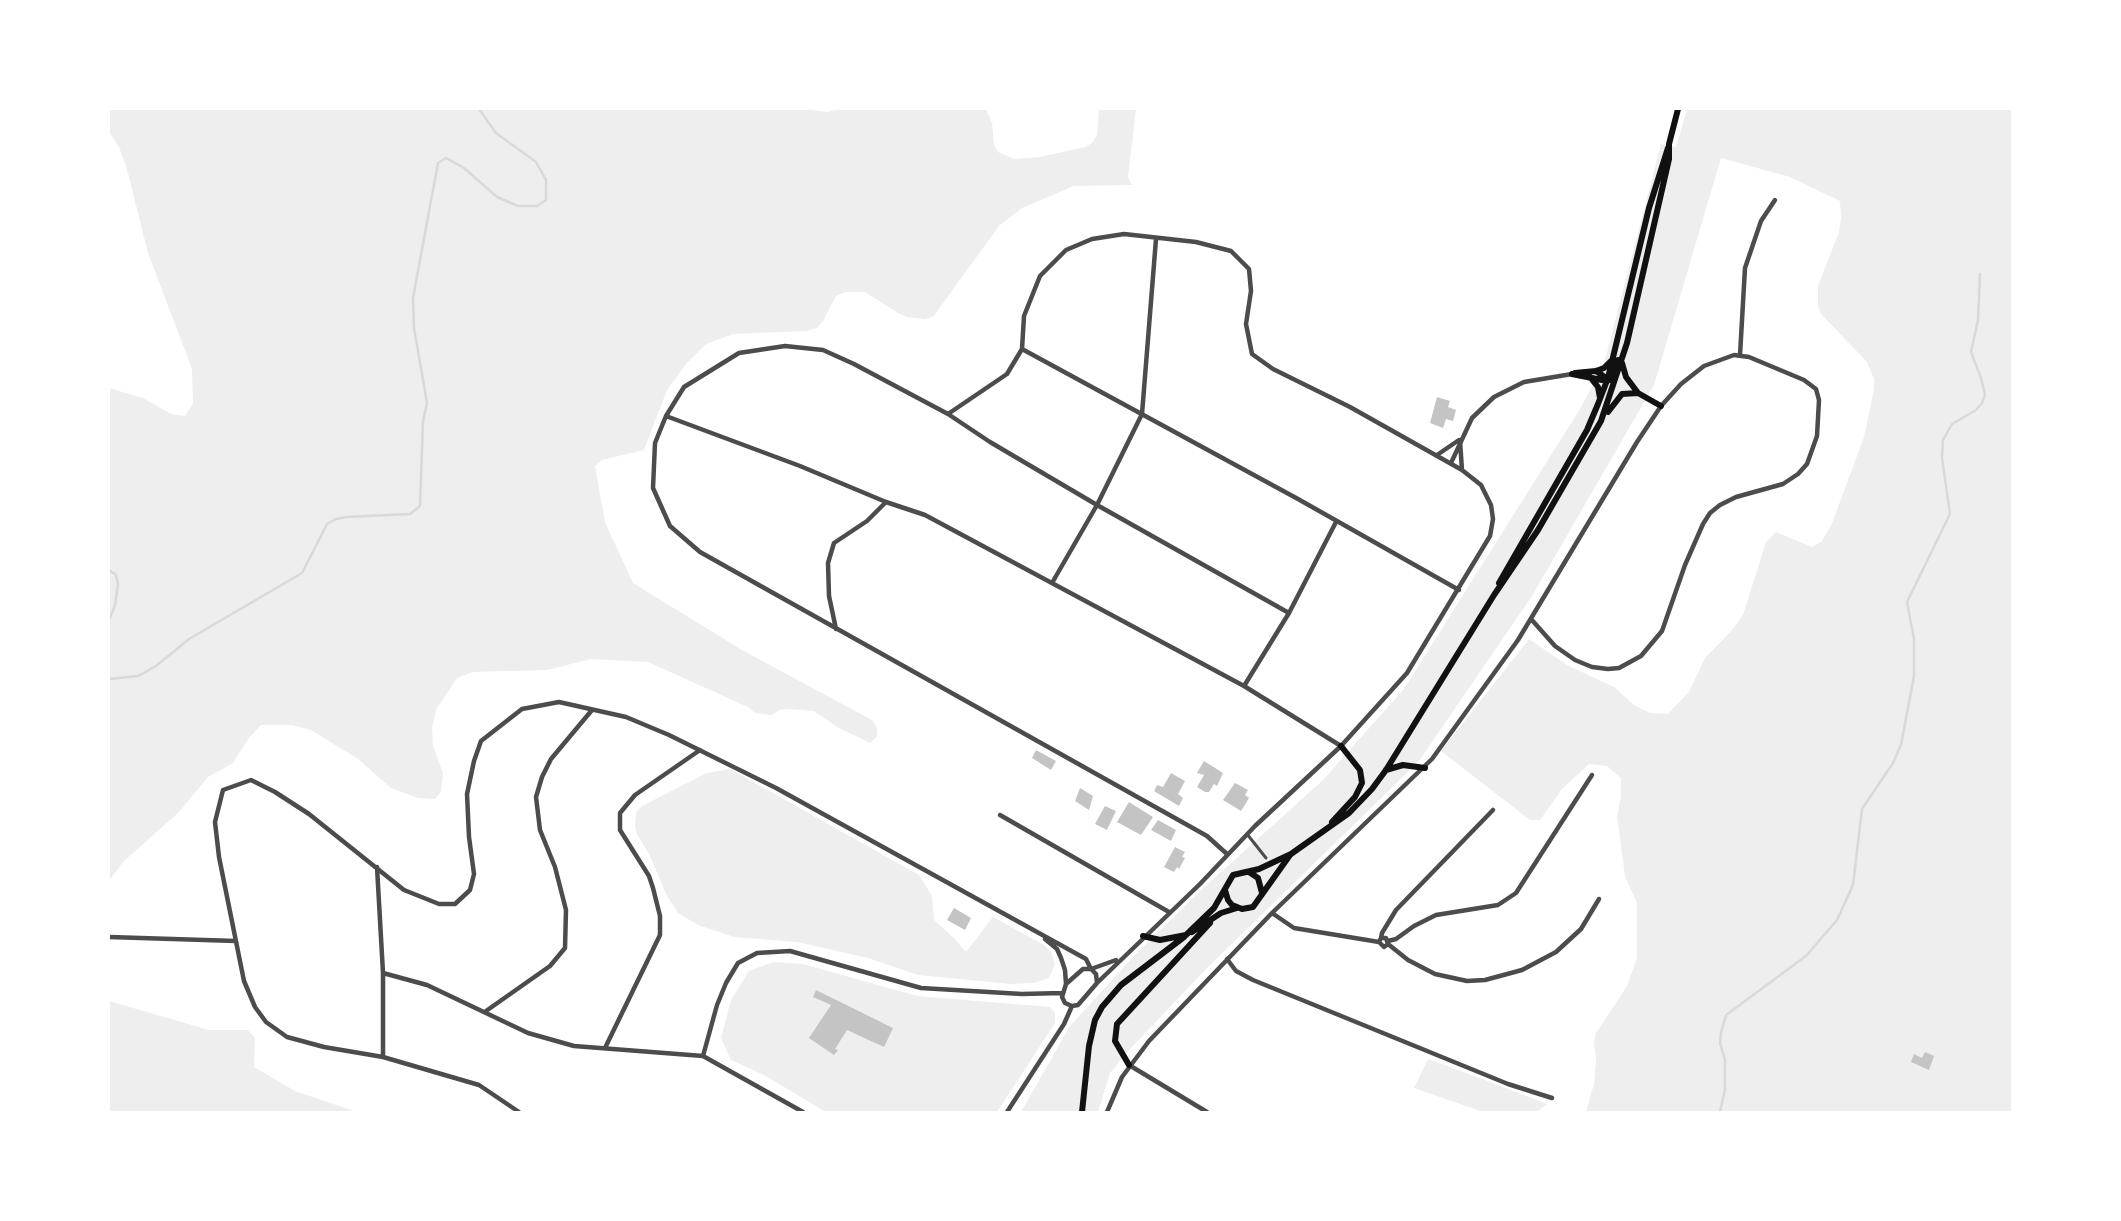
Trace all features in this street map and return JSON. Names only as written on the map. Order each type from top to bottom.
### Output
[{"type":"main road","points":[[1494,595],[1526,532],[1587,430],[1600,400],[1608,378],[1647,216],[1678,109]]},
{"type":"main road","points":[[1082,1112],[1089,1046],[1095,1020],[1102,1007],[1121,985],[1186,935],[1214,908],[1232,875],[1259,870],[1291,854],[1356,807],[1386,770],[1494,595],[1538,530],[1605,413],[1626,343],[1669,159],[1669,144]]},
{"type":"main road","points":[[1572,374],[1602,380],[1608,378],[1614,372],[1620,353],[1626,343]]},
{"type":"main road","points":[[1622,359],[1626,377],[1638,393],[1661,406]]},
{"type":"main road","points":[[1572,374],[1596,371],[1604,368],[1612,360]]},
{"type":"main road","points":[[1596,371],[1608,378]]},
{"type":"main road","points":[[1590,377],[1598,387],[1600,400]]},
{"type":"main road","points":[[1605,413],[1609,396],[1608,378]]},
{"type":"main road","points":[[1601,421],[1619,397],[1626,393],[1638,393]]},
{"type":"main road","points":[[1324,830],[1355,797],[1361,787],[1360,770],[1341,746]]},
{"type":"main road","points":[[1386,770],[1403,765],[1425,768]]},
{"type":"main road","points":[[1143,936],[1160,940],[1186,935],[1222,913],[1237,908],[1253,907],[1291,854]]},
{"type":"main road","points":[[1245,872],[1258,878],[1261,883],[1262,894]]},
{"type":"main road","points":[[1225,890],[1228,900],[1237,908]]},
{"type":"main road","points":[[1129,1065],[1115,1041],[1117,1024],[1212,920]]},
{"type":"street","points":[[1740,355],[1745,268],[1761,221],[1775,200]]},
{"type":"street","points":[[948,414],[1007,374],[1022,349],[1024,316],[1040,276],[1066,250],[1092,239],[1124,234],[1196,242],[1231,252],[1249,269],[1251,292],[1246,324],[1252,354],[1273,369],[1350,407],[1451,463],[1481,485],[1491,505],[1493,518],[1490,536],[1407,673],[1341,746],[1247,834],[1200,884],[1143,936],[1078,1005],[1072,1006],[1065,1003],[1062,993],[1066,984],[1080,971],[1111,963],[1122,957]]},
{"type":"street","points":[[1052,583],[1097,505],[1142,414],[1156,239]]},
{"type":"street","points":[[1227,854],[1206,836],[700,552],[670,526],[652,488],[655,443],[666,416],[684,387],[706,371],[739,353],[785,346],[823,350],[854,364],[948,414],[990,442],[1097,505],[1290,613]]},
{"type":"street","points":[[1022,349],[1459,590]]},
{"type":"street","points":[[1107,1112],[1116,1088],[1129,1065],[1149,1041],[1272,913],[1425,768],[1498,670],[1531,619],[1637,442],[1661,406],[1695,372],[1729,356],[1740,355],[1804,380],[1816,389],[1819,400],[1817,436],[1807,464],[1798,474],[1783,484],[1736,498],[1710,513],[1703,524],[1685,565],[1662,631],[1648,649],[1630,663],[1608,670],[1585,665],[1555,646],[1531,619]]},
{"type":"street","points":[[1451,463],[1460,439],[1472,418],[1494,397],[1524,382],[1572,374]]},
{"type":"street","points":[[666,416],[800,466],[886,502],[925,514],[1244,686],[1341,746]]},
{"type":"street","points":[[1437,455],[1460,439]]},
{"type":"street","points":[[1460,439],[1462,470]]},
{"type":"street","points":[[836,629],[829,596],[828,563],[834,543],[866,521],[886,502]]},
{"type":"street","points":[[1244,686],[1290,613],[1336,522]]},
{"type":"street","points":[[519,1112],[479,1085],[383,1058],[324,1047],[287,1037],[266,1022],[254,1007],[244,980],[219,857],[214,822],[223,790],[251,780],[275,792],[309,814],[404,890],[439,904],[455,904],[470,890],[474,874],[469,838],[467,794],[474,761],[481,741],[522,709],[559,702],[626,717],[700,750],[776,788],[1083,956],[1096,974],[1097,983]]},
{"type":"street","points":[[486,1011],[550,966],[565,948],[566,910],[555,867],[540,830],[536,796],[551,759],[592,710]]},
{"type":"street","points":[[605,1048],[660,935],[660,916],[653,888],[649,876],[620,830],[620,813],[635,795],[700,750]]},
{"type":"street","points":[[1493,810],[1396,910],[1382,933],[1380,940],[1384,947],[1388,942],[1396,939],[1414,926],[1436,915],[1498,905],[1516,893],[1592,775]]},
{"type":"street","points":[[1000,815],[1169,912]]},
{"type":"street","points":[[1247,834],[1266,858]]},
{"type":"street","points":[[377,867],[383,973],[383,1058]]},
{"type":"street","points":[[1272,913],[1294,928],[1388,942],[1416,966],[1436,974],[1467,981],[1486,980],[1522,970],[1556,952],[1581,929],[1599,899]]},
{"type":"street","points":[[1041,934],[1056,949],[1061,958],[1065,970],[1066,984]]},
{"type":"street","points":[[109,937],[236,941]]},
{"type":"street","points":[[703,1056],[717,1005],[726,983],[738,963],[757,953],[790,951],[921,988],[1022,994],[1062,993]]},
{"type":"street","points":[[1227,959],[1236,971],[1253,980],[1508,1084],[1552,1098]]},
{"type":"street","points":[[383,973],[427,984],[528,1033],[574,1046],[703,1056],[803,1112]]},
{"type":"street","points":[[1008,1112],[1064,1024],[1072,1006]]},
{"type":"street","points":[[1129,1065],[1207,1112]]},
{"type":"shaded area","points":[[109,109],[802,109],[827,112],[841,109],[986,109],[992,123],[994,145],[998,152],[1014,159],[1040,157],[1085,147],[1092,143],[1097,135],[1099,109],[1136,109],[1128,177],[1132,185],[1074,186],[1022,208],[999,226],[933,317],[925,319],[907,317],[865,292],[845,292],[836,296],[823,321],[817,328],[807,331],[733,334],[706,344],[686,364],[667,390],[644,450],[602,460],[595,466],[605,522],[633,583],[742,650],[872,720],[877,727],[877,737],[870,743],[837,727],[814,711],[788,709],[779,710],[772,715],[755,713],[748,707],[648,662],[591,659],[547,670],[473,672],[457,678],[437,708],[432,727],[433,746],[443,773],[441,792],[435,799],[418,798],[391,788],[358,759],[311,730],[292,725],[261,725],[248,739],[233,763],[208,777],[179,812],[123,862],[109,881],[109,388],[143,398],[171,414],[185,416],[193,404],[192,369],[148,253],[127,169],[119,147],[109,132]]},
{"type":"shaded area","points":[[1687,109],[2012,109],[2012,1112],[1586,1112],[1594,1084],[1596,1060],[1594,1043],[1596,1033],[1627,986],[1637,958],[1637,903],[1625,876],[1617,816],[1621,797],[1621,778],[1607,766],[1589,764],[1562,789],[1540,820],[1530,820],[1441,751],[1529,639],[1567,665],[1614,687],[1634,705],[1650,713],[1668,714],[1689,692],[1705,658],[1733,629],[1743,615],[1766,542],[1776,532],[1812,547],[1821,542],[1831,526],[1864,437],[1874,389],[1874,379],[1867,362],[1821,314],[1818,306],[1818,286],[1839,232],[1841,218],[1840,201],[1790,177],[1721,158],[1654,385],[1532,596],[1419,761],[1207,968],[1130,1049],[1110,1073],[1098,1112],[1021,1112],[1070,1026],[1133,957],[1200,891],[1322,781],[1404,689],[1580,409],[1604,364],[1661,144],[1676,147]]},
{"type":"shaded area","points":[[730,769],[919,875],[932,896],[934,920],[966,952],[993,917],[1044,945],[1051,952],[1055,964],[1049,978],[1034,983],[1010,984],[918,975],[868,958],[797,942],[734,937],[698,925],[678,913],[666,894],[650,856],[637,834],[635,827],[636,812],[642,806],[707,773]]},
{"type":"shaded area","points":[[773,962],[803,964],[917,996],[1050,1007],[1055,1013],[1055,1023],[997,1112],[826,1112],[764,1075],[731,1060],[721,1038],[731,1000],[749,971]]},
{"type":"shaded area","points":[[109,1001],[209,1030],[248,1030],[255,1038],[254,1067],[295,1091],[357,1112],[109,1112]]},
{"type":"shaded area","points":[[1428,1059],[1547,1104],[1537,1112],[1483,1112],[1414,1088]]},
{"type":"building","points":[[1437,397],[1450,401],[1448,407],[1456,410],[1453,421],[1446,419],[1443,428],[1430,423]]},
{"type":"building","points":[[1036,750],[1056,761],[1051,770],[1032,758]]},
{"type":"building","points":[[1204,761],[1223,773],[1217,786],[1214,784],[1209,792],[1205,792],[1197,787],[1204,775],[1197,773]]},
{"type":"building","points":[[1171,773],[1185,781],[1178,794],[1183,798],[1179,806],[1154,791],[1157,785],[1163,787]]},
{"type":"building","points":[[1235,783],[1248,790],[1245,795],[1249,798],[1241,811],[1223,800]]},
{"type":"building","points":[[1080,788],[1093,796],[1089,810],[1075,801]]},
{"type":"building","points":[[1129,802],[1153,817],[1141,835],[1117,822]]},
{"type":"building","points":[[1105,806],[1116,811],[1107,830],[1095,824]]},
{"type":"building","points":[[1158,820],[1176,830],[1171,841],[1151,830]]},
{"type":"building","points":[[1175,847],[1185,852],[1182,857],[1185,858],[1179,869],[1177,867],[1174,872],[1164,867]]},
{"type":"building","points":[[954,908],[971,918],[965,930],[947,920]]},
{"type":"building","points":[[816,990],[893,1028],[884,1047],[847,1030],[835,1049],[838,1050],[834,1055],[809,1038],[831,1005],[813,997]]},
{"type":"building","points":[[1925,1052],[1934,1056],[1929,1070],[1911,1062],[1914,1054],[1922,1058]]},
{"type":"waterway","points":[[109,679],[138,676],[156,666],[189,639],[302,573],[327,524],[336,519],[346,517],[410,514],[420,506],[423,421],[427,403],[414,328],[413,298],[438,163],[446,158],[464,168],[497,197],[518,206],[537,206],[546,200],[546,180],[536,162],[496,133],[479,109]]},
{"type":"waterway","points":[[1720,1112],[1725,1089],[1725,1060],[1720,1043],[1726,1015],[1806,956],[1837,920],[1853,885],[1862,809],[1893,763],[1901,745],[1914,676],[1914,639],[1907,602],[1950,514],[1942,458],[1943,440],[1952,424],[1976,410],[1982,403],[1985,395],[1971,352],[1978,320],[1980,274]]},
{"type":"waterway","points":[[109,570],[116,575],[118,584],[115,605],[109,620]]}]
